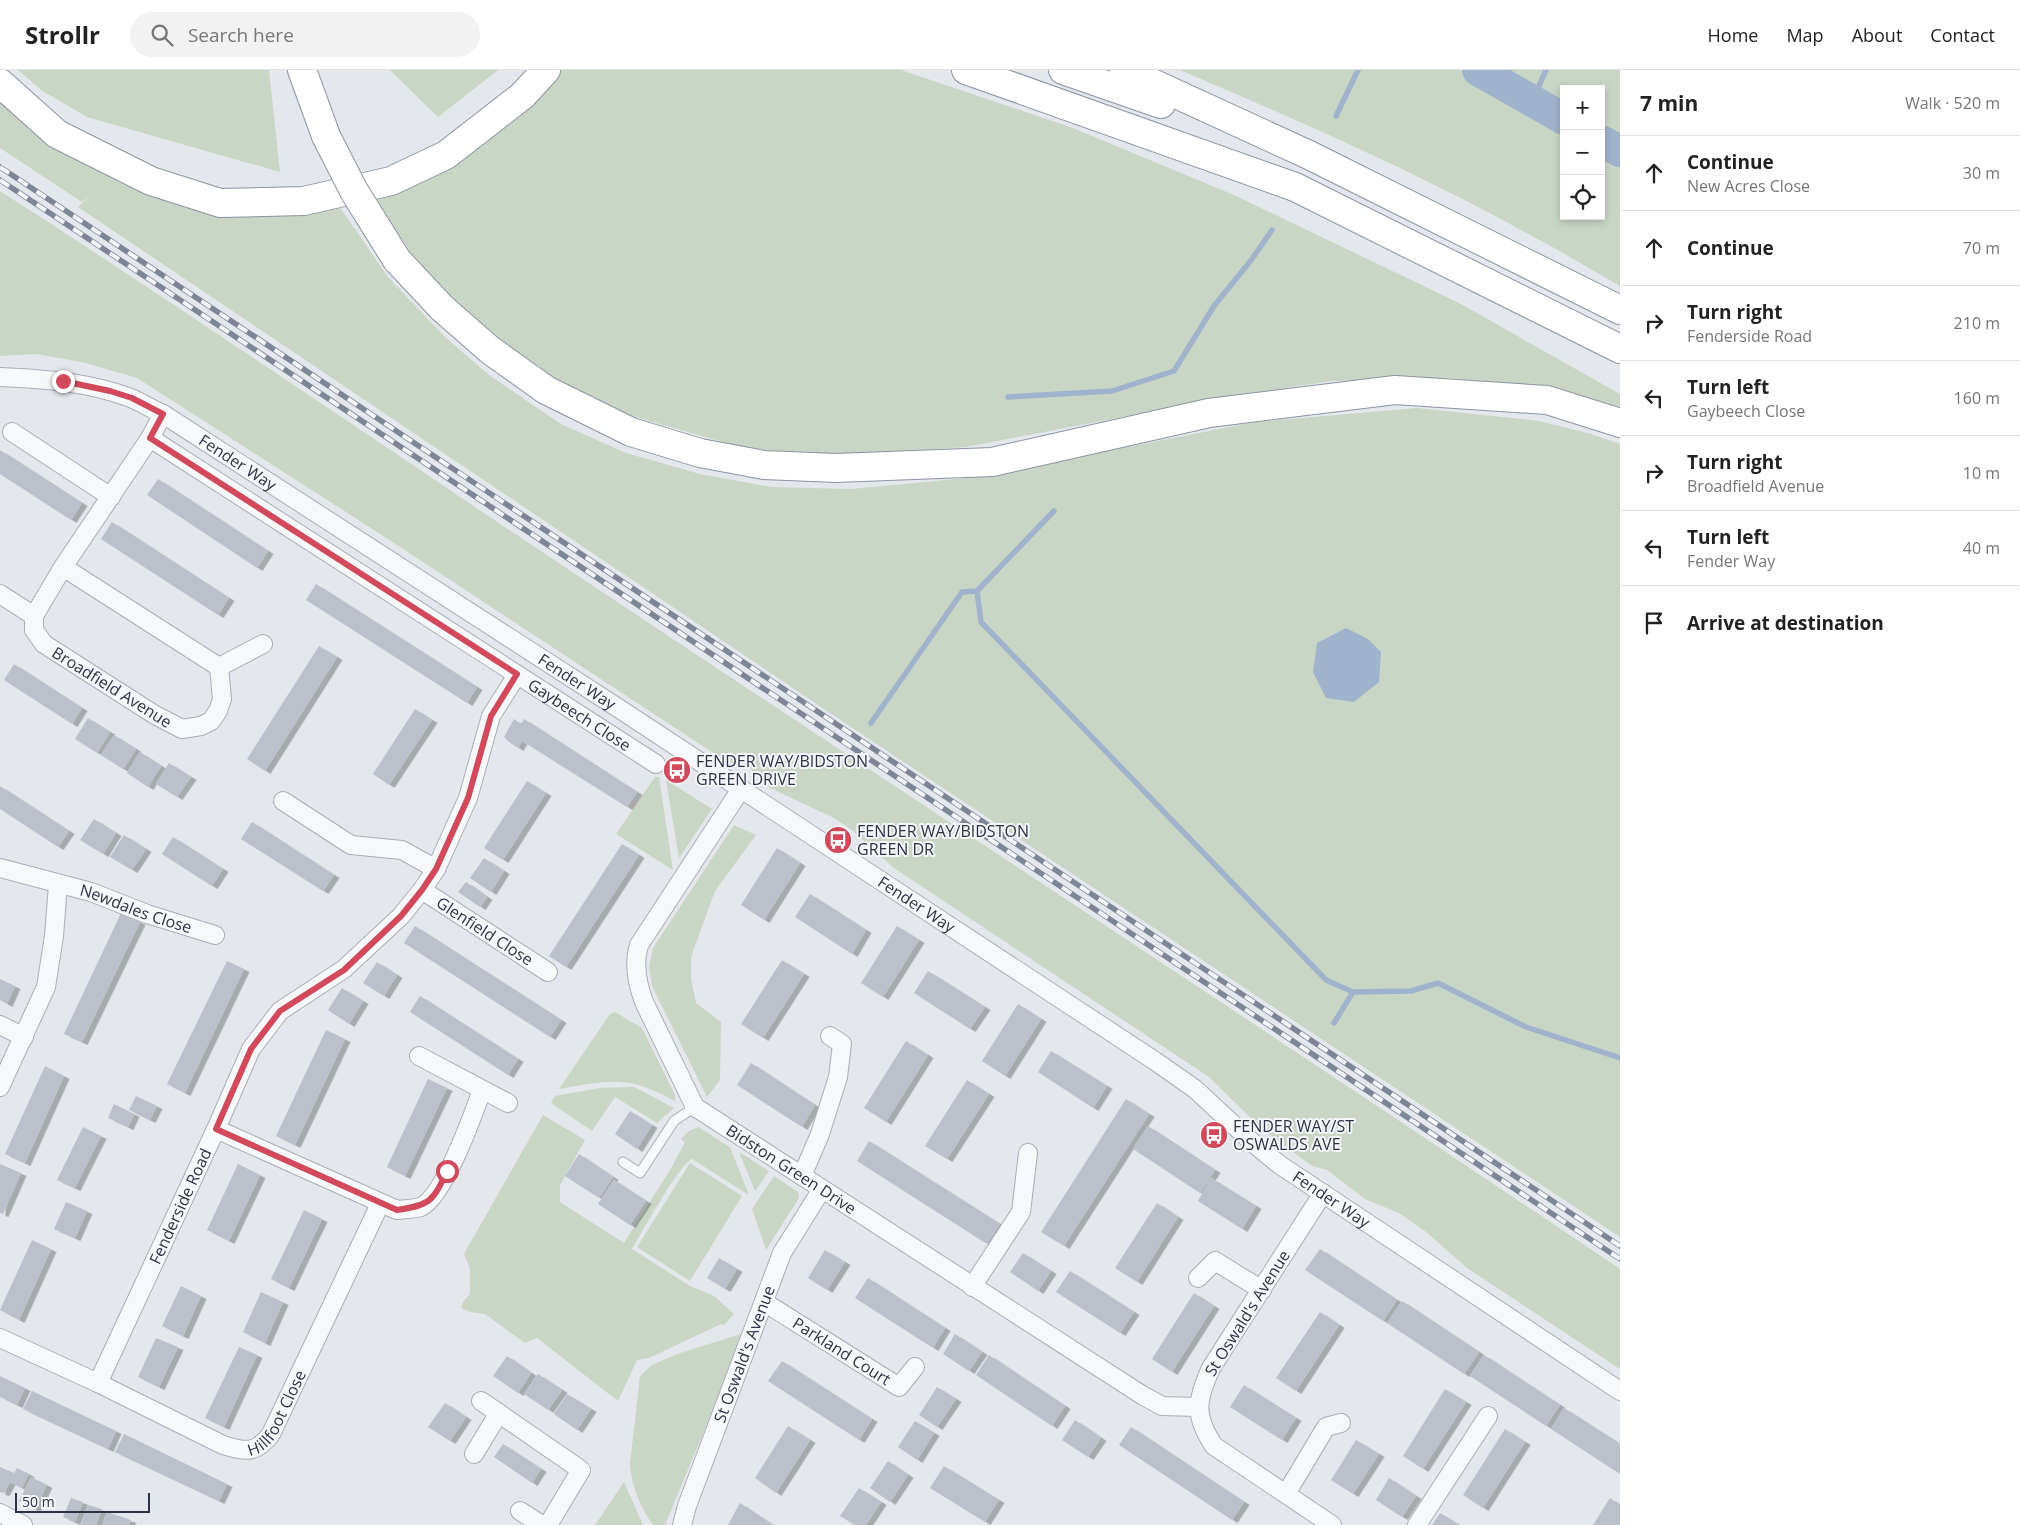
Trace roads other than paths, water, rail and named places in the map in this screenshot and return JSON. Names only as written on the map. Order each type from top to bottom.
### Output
[{"type":"highway","points":[[302,70],[326,136],[358,198],[397,260],[442,308],[490,350],[546,390],[631,432],[700,453],[764,465],[836,468],[992,462],[1209,413],[1395,390],[1547,400],[1620,423]]},
{"type":"highway","points":[[0,83],[57,134],[150,181],[220,203],[304,201],[391,180],[446,155],[522,96],[546,70]]},
{"type":"highway","points":[[966,70],[1296,187],[1620,349]]},
{"type":"highway","points":[[1063,70],[1309,156]]},
{"type":"highway","points":[[1124,70],[1309,156],[1620,310]]},
{"type":"street","name":"Fender Way","points":[[0,377],[63,381],[110,391],[132,398],[163,414],[612,704],[1155,1061],[1195,1089],[1253,1143],[1280,1165],[1620,1391]]},
{"type":"street","points":[[0,594],[34,616],[63,567],[150,438],[163,414]]},
{"type":"street","points":[[12,432],[111,497]]},
{"type":"street","name":"Gaybeech Close","points":[[150,438],[656,764]]},
{"type":"street","points":[[63,567],[219,667],[263,644]]},
{"type":"street","name":"Broadfield Avenue","points":[[34,616],[34,630],[44,644],[155,715],[182,729],[200,726],[211,721],[218,711],[222,699],[219,667]]},
{"type":"street","name":"Fenderside Road","points":[[98,1383],[251,1049],[280,1011],[344,970],[401,916],[422,890],[436,869],[468,798],[491,716],[517,674]]},
{"type":"street","points":[[597,726],[612,704]]},
{"type":"street","points":[[695,1107],[644,1002],[639,988],[635,959],[639,945],[741,789]]},
{"type":"street","points":[[283,801],[351,845],[402,850],[436,869]]},
{"type":"street","name":"Newdales Close","points":[[0,868],[58,885],[91,892],[147,914],[215,935]]},
{"type":"street","name":"Newdales Close","points":[[0,1087],[46,987],[53,945],[58,885]]},
{"type":"street","name":"Glenfield Close","points":[[422,890],[548,972]]},
{"type":"street","points":[[0,1024],[24,1037]]},
{"type":"street","points":[[802,1176],[820,1134],[838,1077],[842,1044],[830,1036]]},
{"type":"street","points":[[419,1056],[508,1103]]},
{"type":"street","points":[[216,1129],[380,1204],[397,1210],[421,1207],[436,1194],[467,1131],[482,1090]]},
{"type":"street","name":"Bidston Green Drive","points":[[695,1107],[1142,1395],[1162,1406],[1198,1407]]},
{"type":"street","points":[[972,1287],[1022,1212],[1028,1153]]},
{"type":"street","name":"St Oswald's Avenue","points":[[682,1525],[687,1506],[782,1254],[822,1189]]},
{"type":"street","name":"St Oswald's Avenue","points":[[1323,1193],[1211,1368],[1201,1390],[1198,1407],[1204,1431],[1214,1446],[1332,1525]]},
{"type":"street","name":"Hillfoot Close","points":[[0,1338],[98,1383],[223,1446],[243,1451],[255,1449],[265,1443],[280,1418],[380,1204]]},
{"type":"street","points":[[1198,1278],[1215,1261],[1262,1290]]},
{"type":"street","name":"Parkland Court","points":[[764,1302],[899,1387],[915,1367]]},
{"type":"street","points":[[480,1401],[581,1470],[548,1525]]},
{"type":"street","points":[[474,1454],[499,1413]]},
{"type":"street","points":[[1417,1525],[1488,1416]]},
{"type":"street","points":[[1286,1494],[1326,1427],[1341,1423]]},
{"type":"street","points":[[520,1511],[542,1525]]},
{"type":"street","points":[[0,1513],[23,1525]]},
{"type":"lane","points":[[623,1162],[640,1173],[674,1121],[695,1107]]},
{"type":"water","points":[[1346,628],[1368,639],[1381,652],[1379,682],[1354,702],[1326,698],[1313,672],[1317,643]]},
{"type":"waterway","points":[[1336,116],[1358,70]]},
{"type":"waterway","points":[[1478,70],[1560,117]]},
{"type":"waterway","points":[[1534,97],[1546,70]]},
{"type":"waterway","points":[[1605,143],[1620,151]]},
{"type":"waterway","points":[[1008,397],[1112,391],[1174,371],[1214,306],[1252,259],[1272,230]]},
{"type":"waterway","points":[[977,591],[1054,511]]},
{"type":"waterway","points":[[871,723],[962,592],[977,591],[981,622],[1326,980],[1353,992],[1411,991],[1438,983],[1526,1027],[1620,1058]]},
{"type":"waterway","points":[[1334,1023],[1353,992]]},
{"type":"railway","points":[[0,167],[1620,1246]]},
{"type":"railway","points":[[0,180],[1620,1259]]},
{"type":"place","name":"FENDER WAY/BIDSTON GREEN DRIVE","points":[[677,770]]},
{"type":"place","name":"FENDER WAY/BIDSTON GREEN DR","points":[[838,840]]},
{"type":"place","name":"FENDER WAY/ST OSWALDS AVE","points":[[1214,1135]]}]
